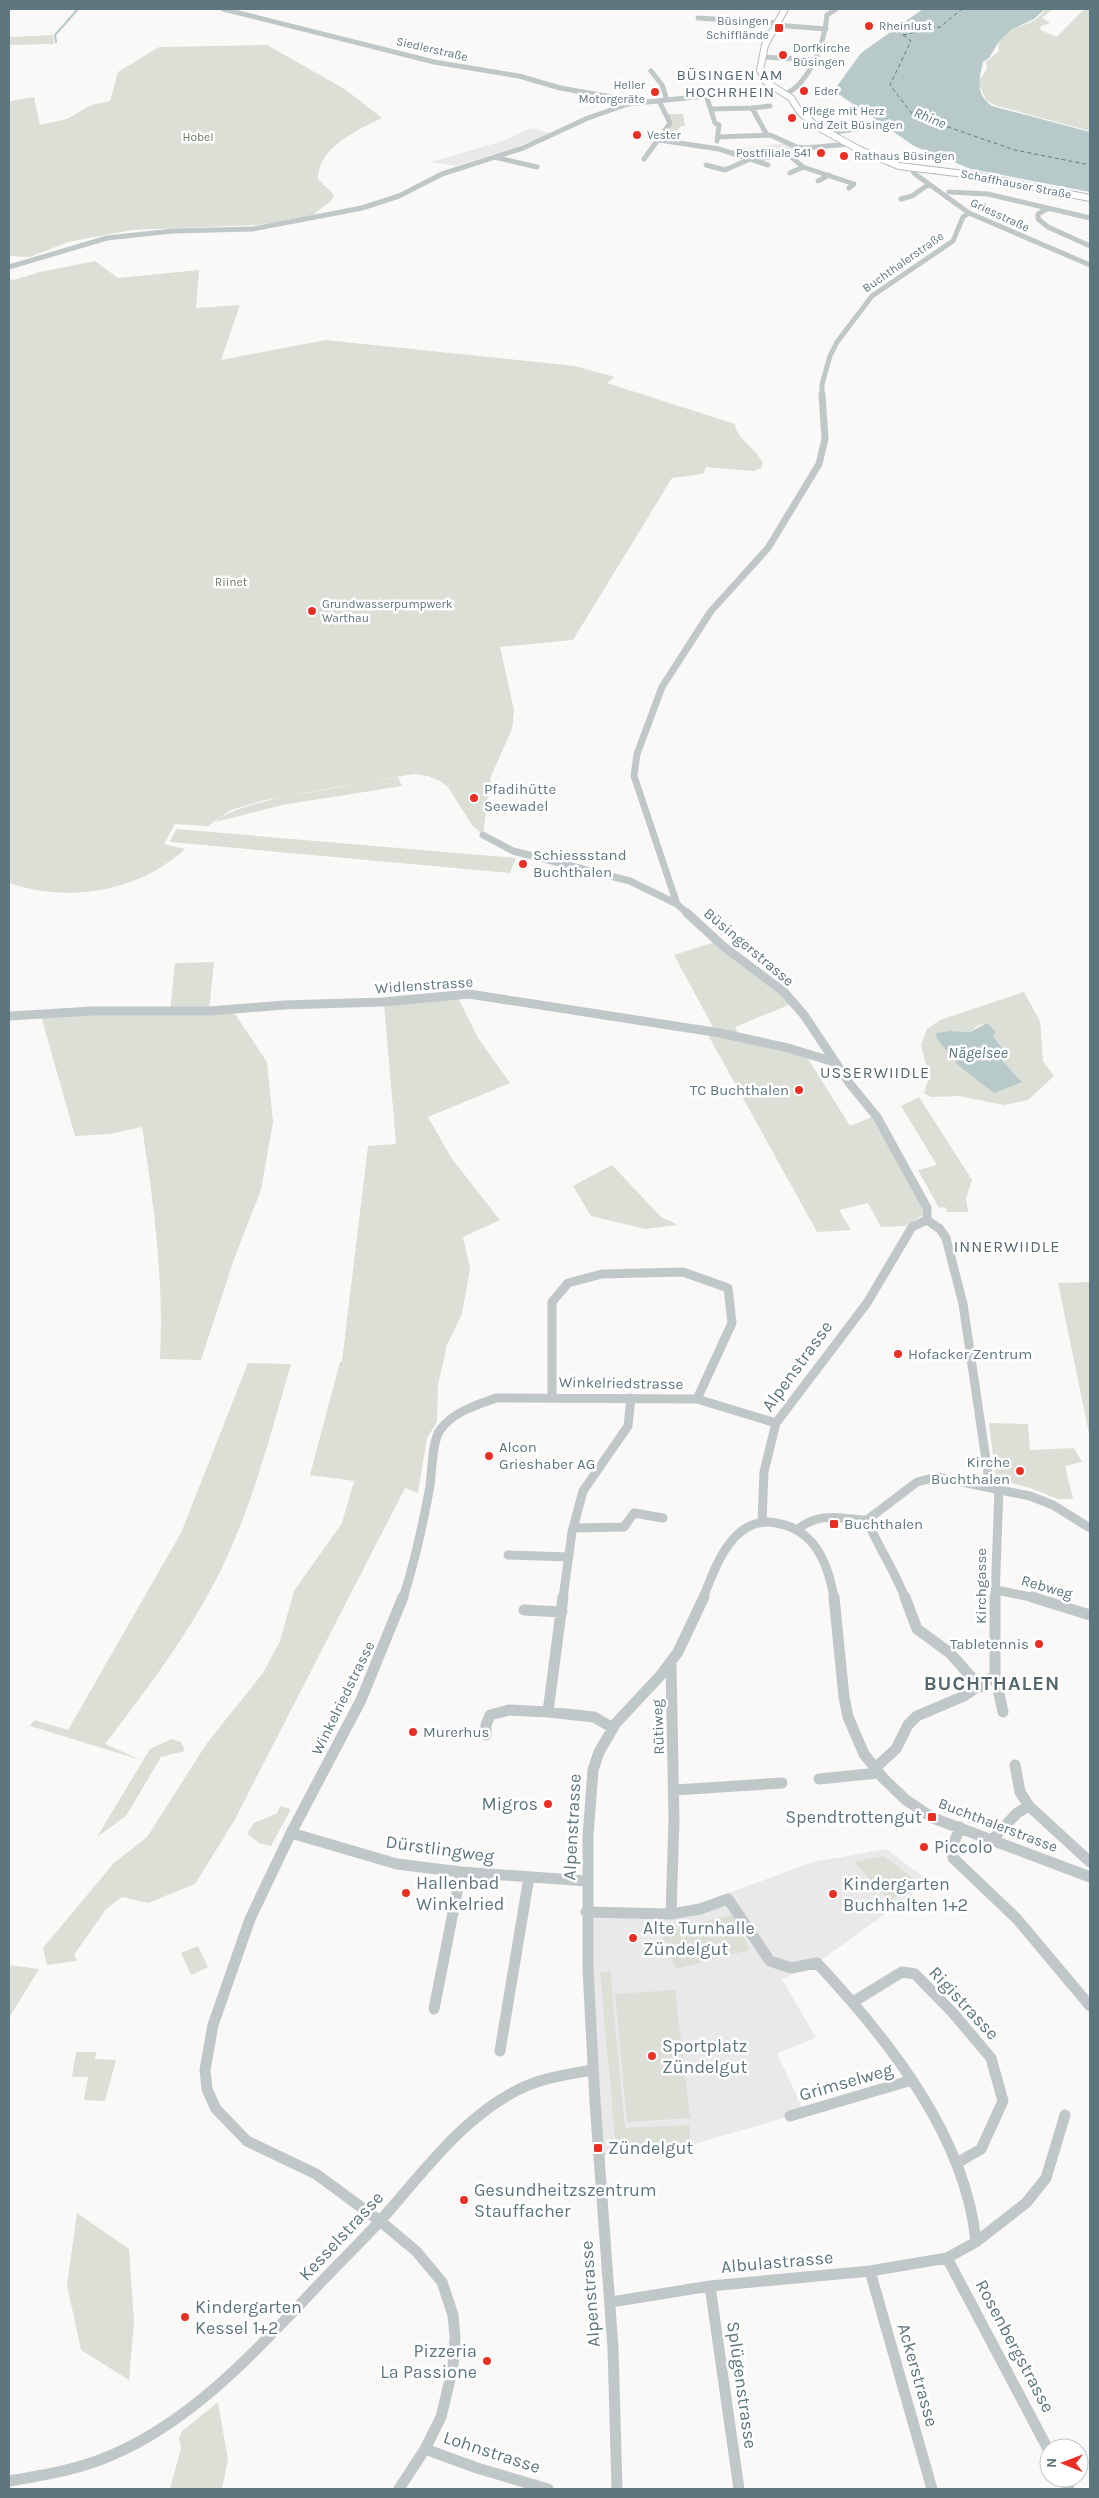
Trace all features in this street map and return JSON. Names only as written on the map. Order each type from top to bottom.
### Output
[{"type":"main road","points":[[785,9],[761,57],[761,73],[774,89],[785,94]]},
{"type":"main road","name":"Schaffhauser Straße","points":[[785,94],[792,99],[804,116],[828,133],[884,161],[911,168],[973,175],[1090,198]]},
{"type":"street","name":"Siedlerstraße","points":[[223,9],[401,52],[434,62],[500,72],[560,88],[638,102]]},
{"type":"street","points":[[785,94],[793,91],[816,60],[826,29],[827,15],[836,9]]},
{"type":"street","points":[[698,18],[826,29]]},
{"type":"street","points":[[761,57],[816,60]]},
{"type":"street","points":[[650,71],[662,85],[668,100]]},
{"type":"street","points":[[9,267],[71,247],[115,237],[207,229],[253,229],[362,208],[399,196],[458,168],[523,148],[612,109],[638,102],[774,89]]},
{"type":"street","points":[[706,95],[715,123],[719,125],[718,137],[713,148]]},
{"type":"street","points":[[644,159],[670,123],[659,101]]},
{"type":"street","points":[[712,109],[770,106]]},
{"type":"street","points":[[752,108],[767,135]]},
{"type":"street","points":[[828,133],[877,126]]},
{"type":"street","points":[[718,137],[775,135],[797,147],[806,148],[849,144]]},
{"type":"street","points":[[659,140],[713,148],[768,165]]},
{"type":"street","points":[[706,164],[724,170],[752,159],[799,153],[806,148]]},
{"type":"street","points":[[788,155],[803,167],[854,184],[849,188]]},
{"type":"street","points":[[494,157],[537,167]]},
{"type":"street","points":[[790,173],[803,167]]},
{"type":"street","name":"Griesstraße","points":[[911,168],[913,172],[951,202],[969,213],[1090,265]]},
{"type":"street","points":[[818,181],[829,175]]},
{"type":"street","points":[[901,199],[913,197],[925,185],[929,184]]},
{"type":"street","points":[[949,192],[988,194],[1090,218]]},
{"type":"street","points":[[1046,209],[1038,214],[1038,219],[1048,226],[1090,246]]},
{"type":"street","name":"Buchthalerstraße","points":[[768,548],[819,464],[825,439],[821,408],[822,384],[830,356],[837,342],[872,296],[953,241],[963,217],[969,213]]},
{"type":"street","name":"Büsingerstrasse","points":[[768,548],[711,611],[662,687],[637,754],[634,776],[677,904],[723,946],[784,992],[804,1015],[834,1062],[877,1117],[927,1208],[927,1220]]},
{"type":"street","points":[[482,835],[512,851],[594,870],[630,882],[677,904]]},
{"type":"street","name":"Widlenstrasse","points":[[9,1016],[93,1011],[209,1011],[284,1005],[383,1002],[469,994],[720,1033],[788,1048],[834,1062]]},
{"type":"street","points":[[927,1220],[940,1229],[946,1238],[963,1304],[994,1488]]},
{"type":"street","name":"Alpenstrasse","points":[[617,2489],[616,2409],[610,2302],[592,2070],[586,1962],[586,1912],[592,1770],[599,1747],[611,1727],[671,1663],[682,1646],[714,1573],[733,1540],[751,1525],[762,1522],[760,1507],[769,1444],[776,1423],[869,1298],[904,1244],[912,1227],[927,1220]]},
{"type":"street","points":[[552,1398],[552,1302],[568,1284],[602,1274],[683,1272],[728,1288],[733,1313],[728,1337],[697,1399]]},
{"type":"street","name":"Winkelriedstrasse","points":[[399,2489],[425,2449],[441,2417],[453,2367],[455,2336],[453,2315],[442,2282],[416,2251],[380,2221],[316,2174],[247,2141],[216,2109],[207,2089],[205,2070],[214,2025],[250,1919],[291,1833],[362,1700],[392,1628],[412,1571],[430,1485],[436,1440],[440,1430],[465,1409],[496,1398],[697,1399],[776,1423]]},
{"type":"street","points":[[548,1712],[572,1528],[583,1491],[628,1426],[631,1398]]},
{"type":"street","points":[[762,1522],[780,1523],[798,1529],[808,1519],[819,1516],[867,1520],[926,1478],[943,1477],[994,1488],[1047,1503],[1090,1528]]},
{"type":"street","name":"Kirchgasse","points":[[994,1488],[995,1675],[1003,1712]]},
{"type":"street","points":[[572,1528],[624,1527],[634,1513],[663,1518]]},
{"type":"street","points":[[867,1520],[878,1546],[897,1577],[910,1616],[918,1631],[950,1653],[980,1686]]},
{"type":"street","name":"Buchthalerstrasse","points":[[798,1529],[814,1545],[822,1558],[833,1588],[838,1612],[841,1675],[847,1714],[861,1750],[876,1771],[907,1800],[932,1817],[1090,1877]]},
{"type":"street","points":[[508,1555],[569,1557]]},
{"type":"street","name":"Rebweg","points":[[996,1590],[1023,1594],[1090,1615]]},
{"type":"street","points":[[524,1610],[562,1612]]},
{"type":"street","name":"Rütiweg","points":[[671,1663],[676,1790],[676,1856],[671,1914]]},
{"type":"street","points":[[820,1780],[876,1771],[896,1749],[908,1725],[917,1716],[964,1696],[995,1675]]},
{"type":"street","points":[[486,1735],[486,1725],[490,1715],[509,1710],[594,1717],[611,1727]]},
{"type":"street","points":[[1015,1765],[1020,1792],[1029,1806],[1090,1862]]},
{"type":"street","points":[[676,1790],[782,1783]]},
{"type":"street","points":[[992,1840],[1017,1813],[1029,1806]]},
{"type":"street","points":[[960,1827],[952,1848],[953,1858],[1017,1919],[1090,2006]]},
{"type":"street","name":"Dürstlingweg","points":[[291,1833],[397,1864],[461,1872],[588,1881]]},
{"type":"street","points":[[434,2009],[461,1872]]},
{"type":"street","points":[[500,2051],[528,1877]]},
{"type":"street","points":[[586,1912],[671,1914],[700,1909],[728,1899],[770,1961],[791,1968],[817,1963],[853,2002],[912,2080],[957,2163],[977,2224],[976,2242]]},
{"type":"street","name":"Rigistrasse","points":[[853,2002],[902,1972],[915,1974],[953,2012],[991,2058],[1003,2101],[982,2149],[957,2163]]},
{"type":"street","name":"Kesselstrasse","points":[[9,2481],[60,2474],[102,2459],[172,2423],[246,2361],[380,2221],[474,2118],[509,2092],[533,2082],[554,2075],[592,2070]]},
{"type":"street","name":"Grimselweg","points":[[790,2116],[912,2080]]},
{"type":"street","points":[[947,2258],[976,2242],[1026,2203],[1046,2178],[1065,2115]]},
{"type":"street","name":"Albulastrasse","points":[[610,2302],[710,2286],[870,2271],[947,2258]]},
{"type":"street","name":"Rosenbergstrasse","points":[[947,2258],[1042,2438]]},
{"type":"street","name":"Ackerstrasse","points":[[870,2271],[932,2489]]},
{"type":"street","name":"Splügenstrasse","points":[[710,2286],[739,2489]]},
{"type":"street","name":"Lohnstrasse","points":[[425,2449],[477,2468],[548,2489]]},
{"type":"shaded area","points":[[531,128],[550,133],[514,148],[455,166],[431,162],[503,141]]},
{"type":"shaded area","points":[[787,143],[803,149],[753,158],[729,150]]},
{"type":"shaded area","points":[[886,1849],[925,1878],[922,1885],[909,1897],[817,1963],[782,1979],[816,2038],[777,2053],[804,2112],[691,2145],[600,2156],[586,1912],[671,1914],[813,1862]]},
{"type":"green space","points":[[1047,9],[1053,9],[1042,18],[1050,23],[1041,26],[1040,30],[1057,37],[1084,9],[1090,9],[1090,131],[994,105],[986,100],[978,82],[987,69],[986,62],[999,51],[998,44],[1005,34],[1035,20]]},
{"type":"green space","points":[[53,35],[54,44],[9,45],[9,37]]},
{"type":"green space","name":"Hobel","points":[[267,45],[346,90],[382,118],[341,141],[325,158],[320,168],[318,179],[334,195],[332,200],[313,215],[277,222],[257,225],[132,230],[68,242],[30,257],[9,256],[10,101],[34,97],[40,125],[67,119],[91,105],[110,101],[118,72],[159,47]]},
{"type":"green space","points":[[667,114],[683,114],[685,126],[681,126],[668,141],[659,140],[669,127]]},
{"type":"green space","name":"Riinet","points":[[95,261],[118,278],[199,270],[196,308],[240,305],[221,360],[325,340],[575,366],[615,377],[607,383],[735,424],[739,435],[763,463],[761,468],[754,471],[706,467],[703,474],[672,478],[573,640],[500,647],[514,710],[512,729],[491,776],[483,835],[472,825],[448,787],[428,776],[414,774],[261,801],[231,810],[208,826],[175,824],[164,844],[185,849],[167,864],[125,884],[102,890],[55,892],[9,883],[9,279],[14,280],[40,272]]},
{"type":"green space","points":[[398,777],[402,786],[282,805],[216,822],[228,814],[248,806],[330,788]]},
{"type":"green space","points":[[176,829],[516,858],[510,873],[170,842]]},
{"type":"green space","points":[[715,942],[781,993],[791,1004],[735,1027],[739,1035],[715,1031],[674,955]]},
{"type":"green space","points":[[214,962],[209,1011],[170,1012],[175,963]]},
{"type":"green space","points":[[1024,992],[1040,1021],[1043,1061],[1054,1076],[1028,1100],[1004,1105],[959,1096],[931,1097],[924,1093],[929,1077],[921,1045],[927,1029],[940,1020]],"holes":[[[987,1023],[996,1032],[993,1036],[1003,1049],[999,1057],[1022,1082],[951,1031],[970,1032],[977,1026]]]},
{"type":"green space","points":[[457,996],[478,1038],[510,1083],[428,1117],[452,1159],[500,1220],[463,1237],[470,1268],[462,1314],[447,1345],[438,1385],[437,1422],[427,1438],[418,1493],[405,1488],[234,1821],[195,1884],[148,1903],[122,1897],[106,1909],[74,1955],[77,1961],[47,1965],[43,1948],[114,1863],[147,1837],[207,1743],[263,1673],[280,1641],[294,1591],[342,1523],[354,1481],[310,1475],[340,1362],[342,1361],[368,1146],[396,1144],[384,1003]]},
{"type":"green space","points":[[233,1011],[267,1062],[273,1122],[261,1190],[234,1259],[201,1360],[160,1359],[161,1301],[157,1243],[142,1127],[110,1134],[75,1136],[41,1016]]},
{"type":"green space","points":[[707,1033],[807,1057],[850,1126],[872,1117],[922,1206],[922,1216],[905,1226],[881,1227],[868,1203],[839,1210],[851,1230],[817,1232]]},
{"type":"green space","points":[[919,1097],[972,1180],[966,1198],[968,1212],[947,1212],[945,1207],[939,1208],[918,1170],[937,1165],[901,1106]]},
{"type":"green space","points":[[612,1165],[661,1217],[678,1225],[645,1229],[591,1216],[573,1186]]},
{"type":"green space","points":[[1090,1282],[1090,1438],[1058,1283]]},
{"type":"green space","points":[[248,1363],[291,1364],[255,1485],[233,1544],[220,1572],[194,1619],[170,1656],[105,1744],[141,1760],[30,1726],[34,1720],[68,1730],[181,1533]]},
{"type":"green space","points":[[989,1423],[1028,1424],[1030,1450],[1074,1448],[1082,1462],[1065,1466],[1073,1499],[1058,1499],[1030,1488],[996,1479]]},
{"type":"green space","points":[[171,1739],[181,1742],[185,1751],[161,1757],[126,1816],[97,1837],[150,1749]]},
{"type":"green space","points":[[280,1806],[291,1809],[271,1846],[259,1843],[247,1834],[254,1823],[277,1813]]},
{"type":"green space","points":[[884,1856],[913,1878],[904,1891],[890,1901],[854,1862]]},
{"type":"green space","points":[[735,1914],[749,1950],[676,1969],[661,1933]]},
{"type":"green space","points":[[198,1946],[208,1967],[191,1975],[181,1953]]},
{"type":"green space","points":[[9,1965],[39,1969],[9,2018]]},
{"type":"green space","points":[[610,1971],[625,2128],[689,2125],[690,2143],[616,2147],[600,1972]]},
{"type":"green space","name":"Sportplatz Zündelgut","points":[[675,1990],[690,2118],[627,2122],[615,1994]]},
{"type":"green space","points":[[76,2052],[96,2052],[95,2059],[116,2060],[105,2101],[84,2100],[88,2077],[72,2077]]},
{"type":"green space","points":[[77,2213],[129,2249],[134,2322],[129,2380],[81,2350],[67,2285]]},
{"type":"green space","points":[[218,2402],[228,2460],[222,2489],[170,2489],[181,2448],[179,2438],[182,2431]]},
{"type":"water","name":"Rhine","points":[[923,9],[1045,9],[1034,19],[1011,30],[1000,40],[989,58],[983,62],[980,81],[981,92],[983,97],[992,106],[1090,132],[1090,192],[971,169],[914,146],[837,93],[837,86],[861,53]]},
{"type":"water","name":"Nägelsee","points":[[987,1023],[996,1032],[993,1036],[1003,1049],[999,1057],[1022,1082],[994,1093],[959,1066],[937,1039],[936,1033],[951,1031],[970,1032]]},
{"type":"waterway","points":[[56,42],[55,35],[78,9]]},
{"type":"ferry route","points":[[962,9],[940,27],[903,35],[911,41],[890,85],[913,115],[1015,150],[1090,165]]},
{"type":"place","name":"Rheinlust","points":[[869,26]]},
{"type":"place","name":"Büsingen Schifflände","points":[[779,28]]},
{"type":"place","name":"Dorfkirche Büsingen","points":[[783,55]]},
{"type":"place","name":"Eder","points":[[804,91]]},
{"type":"place","name":"Heller Motorgeräte","points":[[655,92]]},
{"type":"place","name":"Pflege mit Herz und Zeit Büsingen","points":[[792,118]]},
{"type":"place","name":"Vester","points":[[637,135]]},
{"type":"place","name":"Postfiliale 541","points":[[821,153]]},
{"type":"place","name":"Rathaus Büsingen","points":[[844,156]]},
{"type":"place","name":"Grundwasserpumpwerk Warthau","points":[[312,611]]},
{"type":"place","name":"Pfadihütte Seewadel","points":[[474,798]]},
{"type":"place","name":"Schiessstand Buchthalen","points":[[523,864]]},
{"type":"place","name":"TC Buchthalen","points":[[799,1090]]},
{"type":"place","name":"Hofacker Zentrum","points":[[898,1354]]},
{"type":"place","name":"Alcon Grieshaber AG","points":[[489,1456]]},
{"type":"place","name":"Kirche Buchthalen","points":[[1020,1471]]},
{"type":"place","name":"Buchthalen","points":[[834,1524]]},
{"type":"place","name":"Tabletennis","points":[[1039,1644]]},
{"type":"place","name":"Murerhus","points":[[413,1732]]},
{"type":"place","name":"Migros","points":[[548,1804]]},
{"type":"place","name":"Spendtrottengut","points":[[932,1817]]},
{"type":"place","name":"Piccolo","points":[[924,1847]]},
{"type":"place","name":"Hallenbad Winkelried","points":[[406,1893]]},
{"type":"place","name":"Kindergarten Buchhalten 1+2","points":[[833,1894]]},
{"type":"place","name":"Alte Turnhalle Zündelgut","points":[[633,1938]]},
{"type":"place","name":"Sportplatz Zündelgut","points":[[652,2056]]},
{"type":"place","name":"Zündelgut","points":[[598,2148]]},
{"type":"place","name":"Gesundheitzszentrum Stauffacher","points":[[464,2200]]},
{"type":"place","name":"Kindergarten Kessel 1+2","points":[[185,2317]]},
{"type":"place","name":"Pizzeria La Passione","points":[[487,2361]]},
{"type":"district","name":"BÜSINGEN AM HOCHRHEIN","points":[[730,84]]},
{"type":"district","name":"USSERWIIDLE","points":[[875,1072]]},
{"type":"district","name":"INNERWIIDLE","points":[[1007,1246]]},
{"type":"district","name":"BUCHTHALEN","points":[[992,1683]]}]
